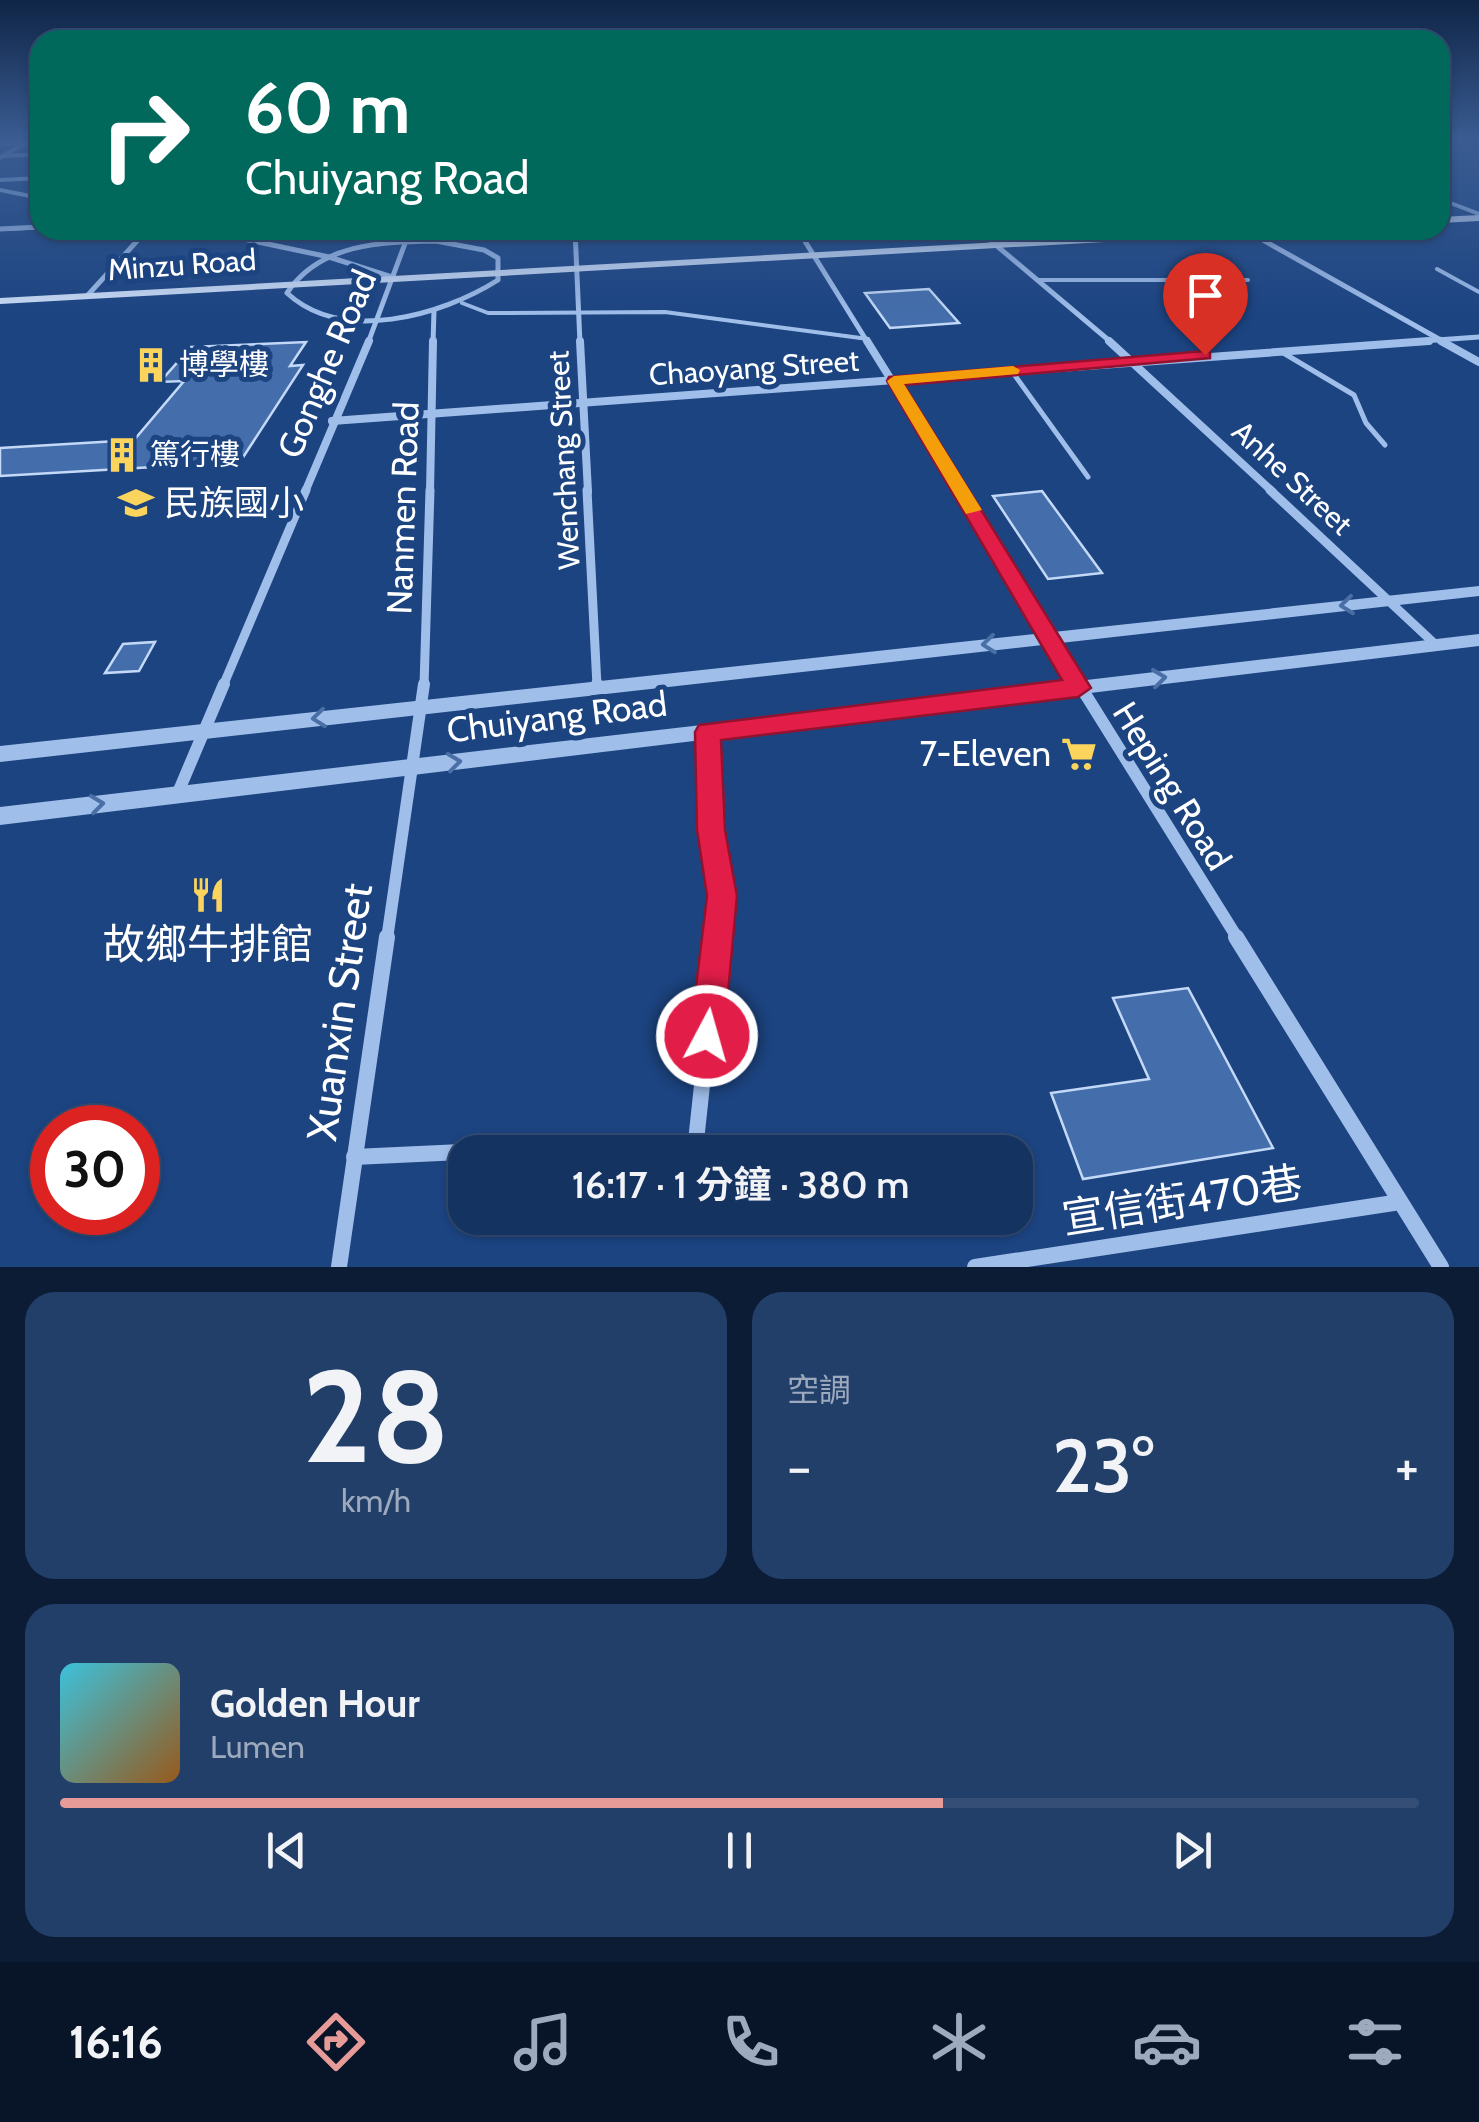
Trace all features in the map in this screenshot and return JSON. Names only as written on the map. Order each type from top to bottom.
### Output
[{"type":"main road","points":[[1450,219],[1479,216]]},
{"type":"main road","name":"Minzu Road","points":[[0,301],[1079,240]]},
{"type":"street","points":[[1450,203],[1479,216]]},
{"type":"street","points":[[0,230],[30,228]]},
{"type":"street","points":[[87,296],[139,240]]},
{"type":"street","points":[[249,240],[330,257],[395,278]]},
{"type":"street","name":"Wenchang Street","points":[[577,240],[597,688]]},
{"type":"street","name":"Heping Road","points":[[804,240],[1440,1267]]},
{"type":"street","name":"Anhe Street","points":[[989,240],[1132,360],[1436,645]]},
{"type":"street","points":[[1264,240],[1479,362]]},
{"type":"street","points":[[436,241],[484,250],[498,258],[498,280],[484,292],[434,311],[374,319],[312,313],[294,304],[287,293],[292,282],[330,257],[406,242],[436,241]]},
{"type":"street","name":"Gonghe Road","points":[[177,795],[374,319],[395,278],[406,242]]},
{"type":"street","name":"Nanmen Road","points":[[412,767],[422,707],[435,412],[434,311]]},
{"type":"street","name":"Chaoyang Street","points":[[332,421],[1479,337]]},
{"type":"street","name":"Chuiyang Road","points":[[0,754],[1479,591]]},
{"type":"street","name":"Chuiyang Road","points":[[0,816],[1479,640]]},
{"type":"street","points":[[354,1157],[696,1141],[722,896],[711,830],[708,732]]},
{"type":"street","name":"Xuanxin Street","points":[[339,1267],[412,767]]},
{"type":"street","name":"宣信街470巷","points":[[974,1267],[1400,1202]]},
{"type":"lane","points":[[1437,269],[1479,292]]},
{"type":"lane","points":[[1038,280],[1248,280]]},
{"type":"lane","points":[[462,302],[488,313],[666,312],[868,339]]},
{"type":"lane","points":[[1278,350],[1354,395],[1366,423],[1385,445]]},
{"type":"lane","points":[[1011,370],[1088,477]]},
{"type":"building","points":[[929,289],[959,323],[890,328],[865,293]]},
{"type":"building","points":[[306,342],[290,366],[303,365],[240,462],[0,476],[0,448],[134,440],[184,381],[160,382],[191,347]]},
{"type":"building","points":[[1042,491],[1102,573],[1048,579],[993,496]]},
{"type":"building","points":[[155,642],[139,671],[105,673],[123,644]]},
{"type":"building","points":[[1188,988],[1273,1148],[1083,1179],[1051,1093],[1149,1079],[1113,998]]},
{"type":"slow traffic","points":[[973,510],[894,381],[1013,370]]},
{"type":"place","name":"博學樓","points":[[151,365]]},
{"type":"place","name":"篤行樓","points":[[122,455]]},
{"type":"place","name":"民族國小","points":[[136,503]]},
{"type":"place","name":"7-Eleven","points":[[1079,754]]},
{"type":"place","name":"故鄉牛排館","points":[[208,895]]},
{"type":"route","points":[[707,1036],[722,896],[711,830],[708,732],[1078,688],[1030,602],[894,381],[1205,355]]}]
